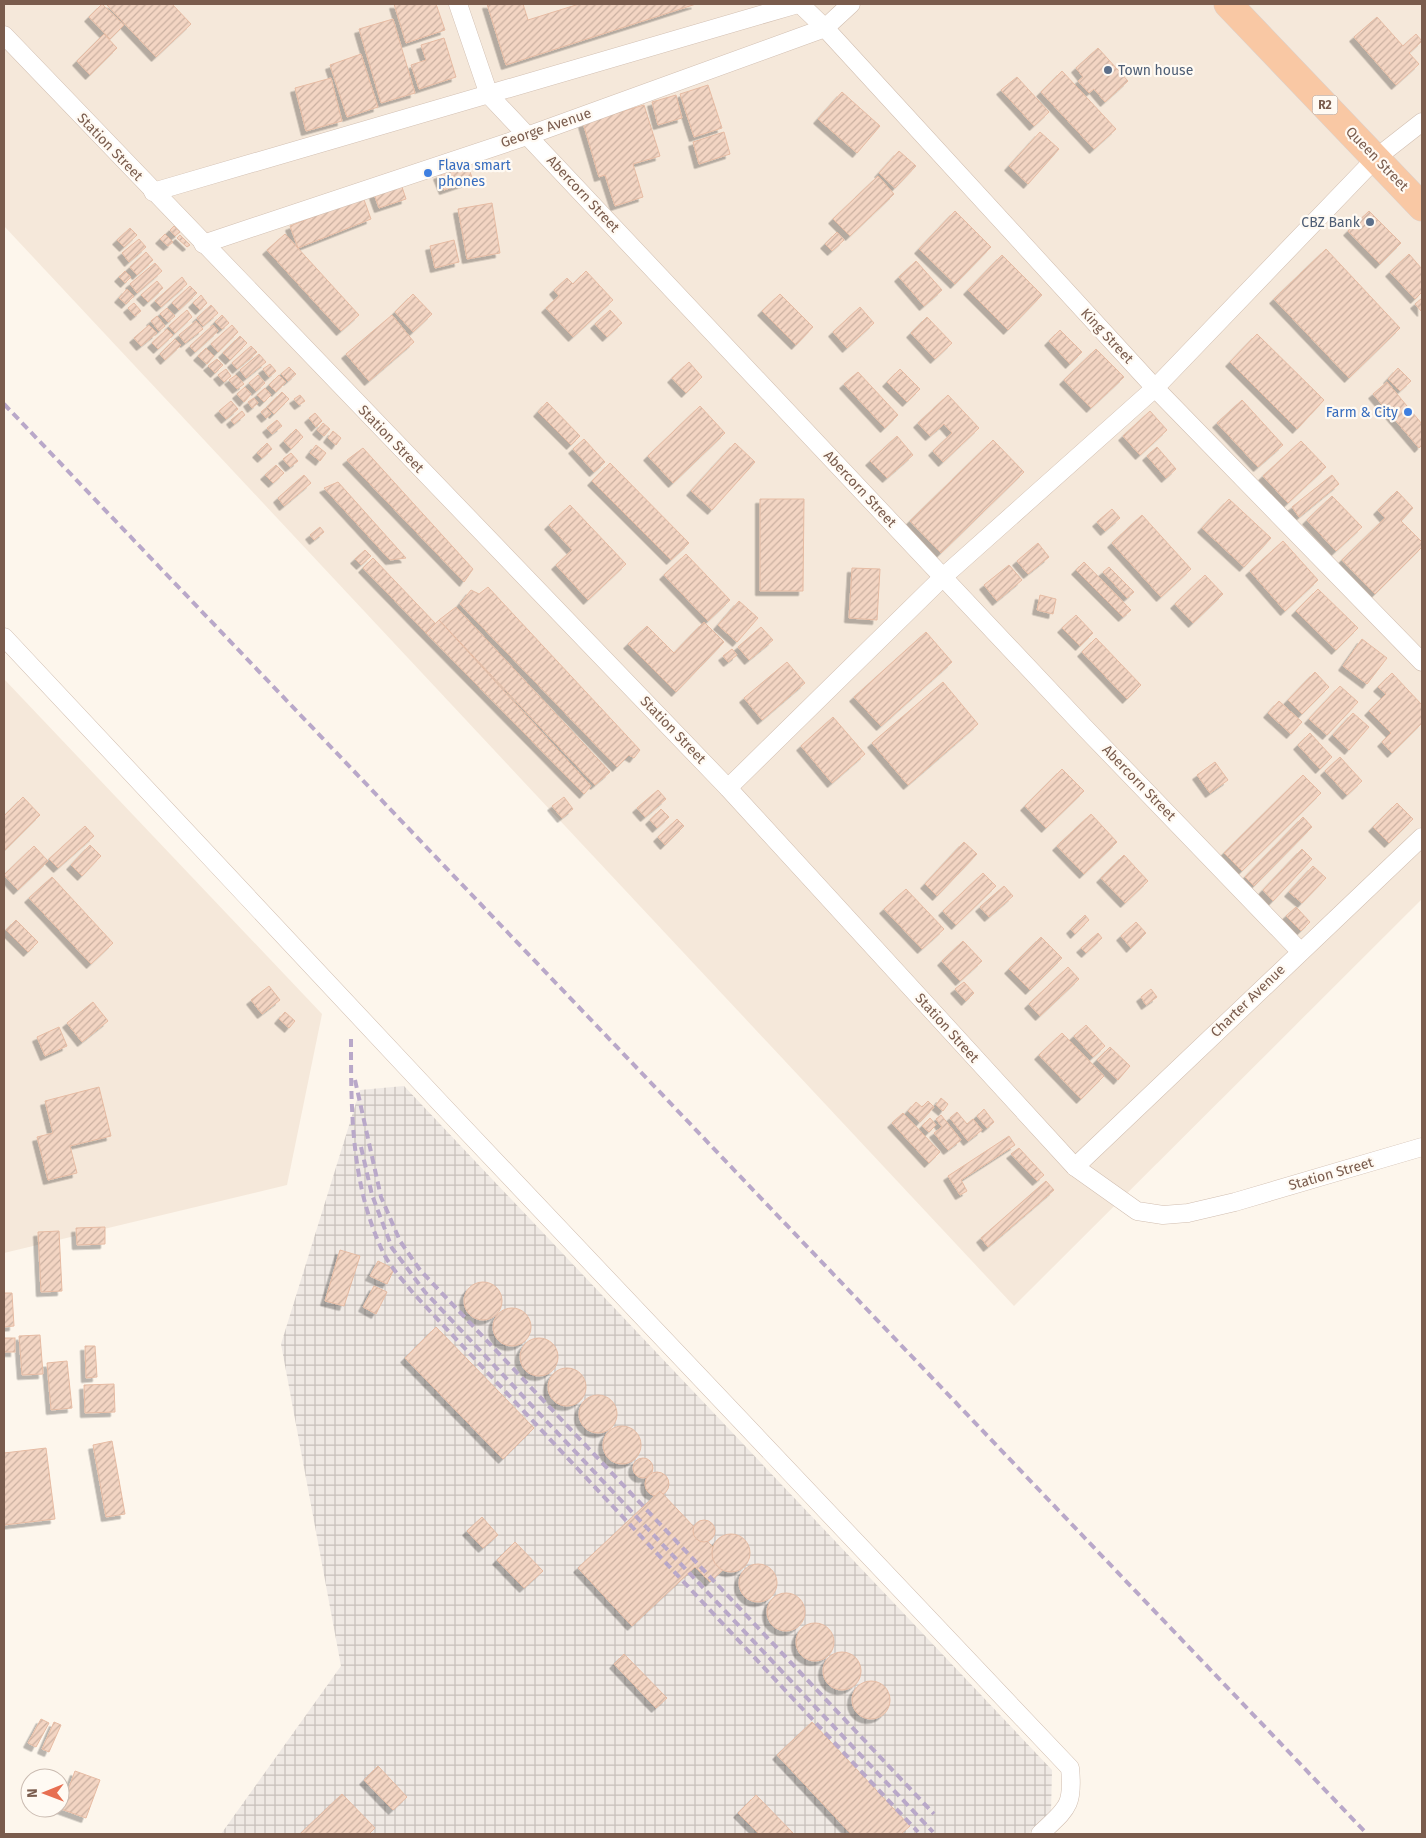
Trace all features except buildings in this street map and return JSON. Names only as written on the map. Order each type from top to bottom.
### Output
[{"type":"highway","name":"Queen Street","points":[[1228,4],[1422,207]]},
{"type":"street","name":"Abercorn Street","points":[[458,4],[489,95],[943,577],[1300,951]]},
{"type":"street","points":[[152,192],[799,4]]},
{"type":"street","name":"King Street","points":[[799,4],[825,28],[1155,388],[1422,662]]},
{"type":"street","name":"George Avenue","points":[[203,244],[527,136],[825,28],[851,4]]},
{"type":"street","name":"Station Street","points":[[4,35],[152,192],[728,788],[1075,1168],[1137,1211],[1163,1216],[1188,1213],[1235,1202],[1422,1147]]},
{"type":"street","points":[[728,788],[943,577],[1155,388],[1376,158],[1422,122]]},
{"type":"street","points":[[4,637],[437,1099],[1070,1768],[1072,1790],[1068,1807],[1040,1834]]},
{"type":"street","name":"Charter Avenue","points":[[1075,1168],[1300,951],[1422,837]]},
{"type":"shaded area","points":[[4,4],[1422,4],[1422,899],[1014,1306],[4,226]]},
{"type":"shaded area","points":[[4,679],[322,1014],[287,1185],[4,1253]]},
{"type":"shaded area","points":[[404,1086],[1052,1770],[1051,1813],[1028,1834],[221,1834],[341,1666],[281,1344],[360,1090]]},
{"type":"railway","points":[[4,404],[1367,1834]]},
{"type":"railway","points":[[351,1039],[353,1121],[359,1174],[364,1201],[372,1227],[386,1258],[393,1268],[413,1293],[918,1832]]},
{"type":"railway","points":[[355,1080],[381,1197],[400,1241],[420,1270],[934,1814]]},
{"type":"railway","points":[[361,1147],[372,1195],[392,1248],[425,1292],[933,1832]]},
{"type":"place","name":"Town house","points":[[1108,70]]},
{"type":"place","name":"Flava smart phones","points":[[428,173]]},
{"type":"place","name":"CBZ Bank","points":[[1370,222]]},
{"type":"place","name":"Farm & City","points":[[1408,412]]}]
